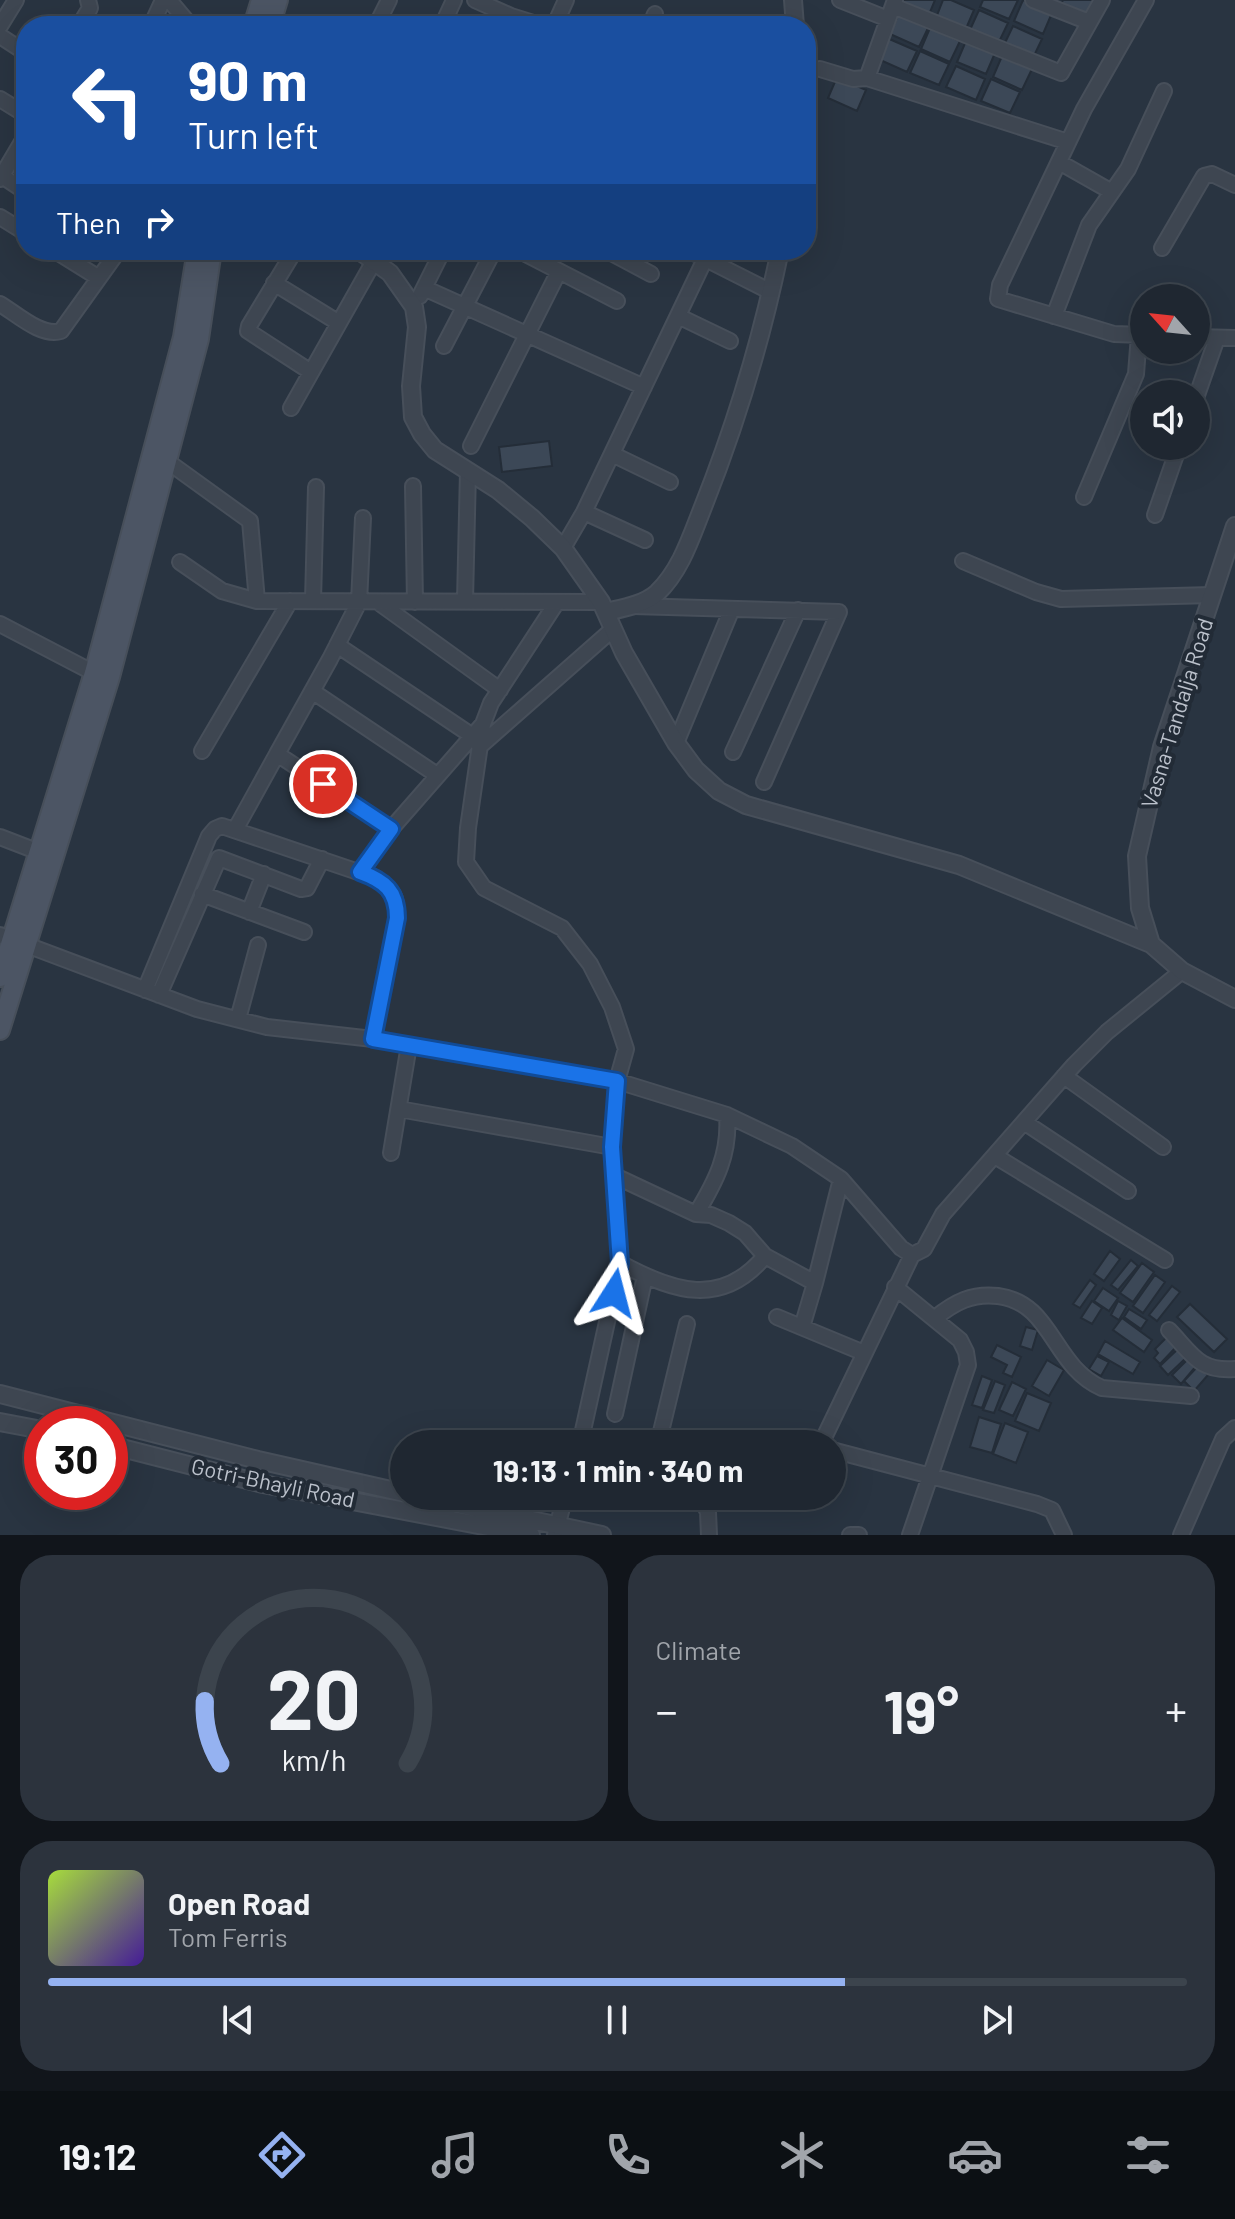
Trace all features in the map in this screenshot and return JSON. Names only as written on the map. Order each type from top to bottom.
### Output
[{"type":"main road","points":[[0,977],[110,677],[160,456],[195,260]]},
{"type":"main road","points":[[0,1030],[13,940],[160,456],[199,339],[211,260]]},
{"type":"street","points":[[166,0],[181,16]]},
{"type":"street","points":[[475,0],[495,4]]},
{"type":"street","points":[[840,0],[892,8],[1061,73],[1102,0]]},
{"type":"street","points":[[1033,0],[1089,22]]},
{"type":"street","points":[[1130,335],[1114,334],[998,299],[1000,285],[1068,142],[1146,0]]},
{"type":"street","points":[[867,78],[892,8]]},
{"type":"street","points":[[820,69],[853,79],[867,78],[1068,142]]},
{"type":"street","points":[[1054,316],[1089,225],[1128,169],[1164,91]]},
{"type":"street","points":[[1,177],[16,152]]},
{"type":"street","points":[[1059,162],[1112,192]]},
{"type":"street","points":[[1162,248],[1204,176],[1212,174],[1235,185]]},
{"type":"street","points":[[70,260],[99,278]]},
{"type":"street","points":[[0,304],[41,330],[61,331],[111,260]]},
{"type":"street","points":[[289,260],[248,331],[311,372]]},
{"type":"street","points":[[291,408],[339,323],[362,260]]},
{"type":"street","points":[[373,260],[390,273],[414,307],[417,327],[411,386],[413,417],[435,450],[521,509],[563,548],[604,607],[645,691],[676,743],[696,770],[719,791],[746,805],[959,865],[1151,944],[1182,971],[1235,999]]},
{"type":"street","points":[[414,307],[438,260]]},
{"type":"street","points":[[444,346],[489,260]]},
{"type":"street","points":[[538,260],[617,301]]},
{"type":"street","points":[[625,260],[651,274]]},
{"type":"street","points":[[563,548],[584,512],[705,260]]},
{"type":"street","points":[[707,260],[771,292]]},
{"type":"street","points":[[631,606],[656,594],[684,554],[725,451],[778,260]]},
{"type":"street","points":[[471,446],[559,271]]},
{"type":"street","points":[[274,283],[339,323]]},
{"type":"street","points":[[424,288],[644,387]]},
{"type":"street","points":[[678,316],[730,341]]},
{"type":"street","points":[[1210,338],[1235,338]]},
{"type":"street","points":[[1202,380],[1217,338]]},
{"type":"street","points":[[1084,497],[1136,374],[1137,364]]},
{"type":"street","points":[[612,454],[670,482]]},
{"type":"street","points":[[160,456],[250,521],[257,601]]},
{"type":"street","points":[[1155,515],[1174,460]]},
{"type":"street","points":[[465,601],[468,471]]},
{"type":"street","points":[[413,486],[415,602]]},
{"type":"street","points":[[313,601],[316,487]]},
{"type":"street","points":[[584,512],[645,540]]},
{"type":"street","points":[[235,830],[359,602],[363,518]]},
{"type":"street","name":"Vasna-Tandalja Road","points":[[1151,944],[1140,908],[1137,856],[1162,747],[1235,526]]},
{"type":"street","points":[[963,561],[1036,592],[1061,599],[1212,595]]},
{"type":"street","points":[[180,562],[222,591],[257,601],[557,602],[604,607],[839,612],[764,782]]},
{"type":"street","points":[[202,751],[290,601]]},
{"type":"street","points":[[377,601],[500,690]]},
{"type":"street","points":[[557,602],[500,690],[475,741],[466,862],[484,888],[562,928],[590,964],[612,1007],[626,1049],[617,1081],[612,1147],[620,1263],[583,1430]]},
{"type":"street","points":[[733,752],[798,610]]},
{"type":"street","points":[[676,743],[731,611]]},
{"type":"street","points":[[0,624],[94,673]]},
{"type":"street","points":[[360,872],[391,829],[437,775],[613,629]]},
{"type":"street","points":[[337,645],[475,741]]},
{"type":"street","points":[[312,691],[437,775]]},
{"type":"street","points":[[277,754],[391,829]]},
{"type":"street","points":[[152,993],[209,836],[222,826],[360,872],[393,890],[397,918],[373,1039]]},
{"type":"street","points":[[0,837],[39,852]]},
{"type":"street","points":[[152,993],[219,858],[301,889],[307,888],[322,859]]},
{"type":"street","points":[[249,912],[264,874]]},
{"type":"street","points":[[202,894],[304,932]]},
{"type":"street","points":[[13,940],[197,1009],[267,1027],[373,1039],[617,1081],[727,1115],[792,1146],[841,1179],[901,1248],[912,1255]]},
{"type":"street","points":[[238,1019],[258,945]]},
{"type":"street","points":[[828,1430],[912,1255],[924,1249],[943,1214],[1064,1076],[1107,1032],[1182,971]]},
{"type":"street","points":[[391,1153],[409,1045]]},
{"type":"street","points":[[1064,1076],[1163,1147]]},
{"type":"street","points":[[399,1109],[612,1147]]},
{"type":"street","points":[[696,1214],[722,1167],[729,1138],[727,1115]]},
{"type":"street","points":[[1024,1122],[1128,1191]]},
{"type":"street","points":[[995,1156],[1165,1260]]},
{"type":"street","points":[[615,1176],[696,1214],[711,1215],[729,1223],[745,1233],[765,1256],[815,1283]]},
{"type":"street","points":[[802,1327],[841,1179]]},
{"type":"street","points":[[620,1263],[645,1276],[692,1289],[714,1289],[727,1287],[745,1278],[765,1256]]},
{"type":"street","points":[[615,1414],[645,1276]]},
{"type":"street","points":[[895,1287],[960,1340],[968,1365],[910,1535]]},
{"type":"street","points":[[935,1318],[965,1298],[1005,1297],[1022,1303],[1033,1312],[1075,1371],[1088,1382],[1102,1388],[1191,1396]]},
{"type":"street","points":[[777,1317],[864,1353]]},
{"type":"street","points":[[661,1430],[687,1324]]},
{"type":"street","points":[[1169,1330],[1202,1364],[1216,1371],[1235,1369]]},
{"type":"street","name":"Gotri-Bhayli Road","points":[[0,1394],[258,1460],[390,1490]]},
{"type":"street","points":[[0,1422],[24,1427]]},
{"type":"street","points":[[1181,1535],[1223,1439],[1234,1424]]},
{"type":"street","name":"Gotri-Bhayli Road","points":[[128,1450],[263,1484],[531,1535]]},
{"type":"street","points":[[846,1454],[1052,1510],[1064,1535]]},
{"type":"street","points":[[475,1510],[556,1530],[602,1535]]},
{"type":"street","points":[[556,1530],[561,1510]]},
{"type":"street","points":[[707,1510],[709,1535]]},
{"type":"street","points":[[850,1535],[859,1535]]},
{"type":"building","points":[[900,0],[935,0],[928,17],[899,4]]},
{"type":"building","points":[[943,0],[951,0],[974,10],[965,31],[936,18]]},
{"type":"building","points":[[983,0],[1018,0],[1009,19],[980,7]]},
{"type":"building","points":[[1023,0],[1052,13],[1043,34],[1014,21]]},
{"type":"building","points":[[1063,0],[1098,0],[1090,19],[1060,6]]},
{"type":"building","points":[[979,10],[1008,23],[998,44],[969,32]]},
{"type":"building","points":[[899,13],[929,26],[919,47],[890,34]]},
{"type":"building","points":[[1013,26],[1042,39],[1032,60],[1003,47]]},
{"type":"building","points":[[930,28],[960,41],[950,62],[921,49]]},
{"type":"building","points":[[887,38],[917,51],[907,72],[878,59]]},
{"type":"building","points":[[966,41],[995,53],[986,74],[957,62]]},
{"type":"building","points":[[920,51],[949,64],[939,85],[910,73]]},
{"type":"building","points":[[1002,56],[1032,69],[1022,90],[993,77]]},
{"type":"building","points":[[956,66],[985,79],[976,100],[946,87]]},
{"type":"building","points":[[837,77],[866,90],[857,111],[828,98]]},
{"type":"building","points":[[991,79],[1020,92],[1010,113],[981,101]]},
{"type":"building","points":[[549,441],[552,466],[502,472],[499,447]]},
{"type":"building","points":[[1110,1251],[1120,1259],[1104,1281],[1094,1274]]},
{"type":"building","points":[[1131,1260],[1138,1266],[1118,1290],[1111,1285]]},
{"type":"building","points":[[1142,1263],[1154,1272],[1133,1302],[1120,1293]]},
{"type":"building","points":[[1155,1275],[1165,1282],[1143,1313],[1133,1306]]},
{"type":"building","points":[[1090,1280],[1096,1285],[1080,1308],[1073,1304]]},
{"type":"building","points":[[1172,1286],[1180,1292],[1157,1321],[1149,1315]]},
{"type":"building","points":[[1103,1288],[1118,1298],[1109,1311],[1094,1301]]},
{"type":"building","points":[[1092,1301],[1102,1308],[1092,1324],[1081,1318]]},
{"type":"building","points":[[1118,1301],[1127,1306],[1119,1320],[1111,1315]]},
{"type":"building","points":[[1190,1304],[1227,1339],[1214,1352],[1177,1317]]},
{"type":"building","points":[[1129,1309],[1147,1320],[1141,1329],[1124,1317]]},
{"type":"building","points":[[1122,1318],[1152,1340],[1144,1352],[1113,1330]]},
{"type":"building","points":[[1026,1327],[1038,1330],[1032,1350],[1020,1346]]},
{"type":"building","points":[[1167,1337],[1177,1346],[1160,1364],[1154,1358],[1158,1353],[1155,1349]]},
{"type":"building","points":[[1105,1341],[1140,1362],[1133,1374],[1098,1354]]},
{"type":"building","points":[[997,1345],[1021,1357],[1012,1377],[1003,1373],[1007,1365],[991,1357]]},
{"type":"building","points":[[1179,1348],[1187,1357],[1168,1375],[1160,1366]]},
{"type":"building","points":[[1097,1356],[1109,1362],[1101,1376],[1089,1369]]},
{"type":"building","points":[[1189,1358],[1197,1365],[1181,1384],[1172,1375]]},
{"type":"building","points":[[1047,1360],[1064,1370],[1049,1396],[1032,1386]]},
{"type":"building","points":[[1198,1366],[1208,1375],[1194,1391],[1184,1381]]},
{"type":"building","points":[[982,1376],[992,1380],[982,1408],[972,1405]]},
{"type":"building","points":[[995,1381],[1005,1385],[994,1413],[983,1410]]},
{"type":"building","points":[[1012,1382],[1026,1389],[1013,1416],[999,1410]]},
{"type":"building","points":[[1027,1393],[1051,1403],[1039,1431],[1015,1421]]},
{"type":"building","points":[[979,1417],[1001,1424],[992,1453],[970,1447]]},
{"type":"building","points":[[1005,1423],[1028,1432],[1016,1463],[993,1454]]},
{"type":"route","points":[[323,784],[391,829],[360,872],[393,890],[397,903],[397,918],[373,1039],[617,1081],[612,1147],[620,1263],[614,1293]]}]
